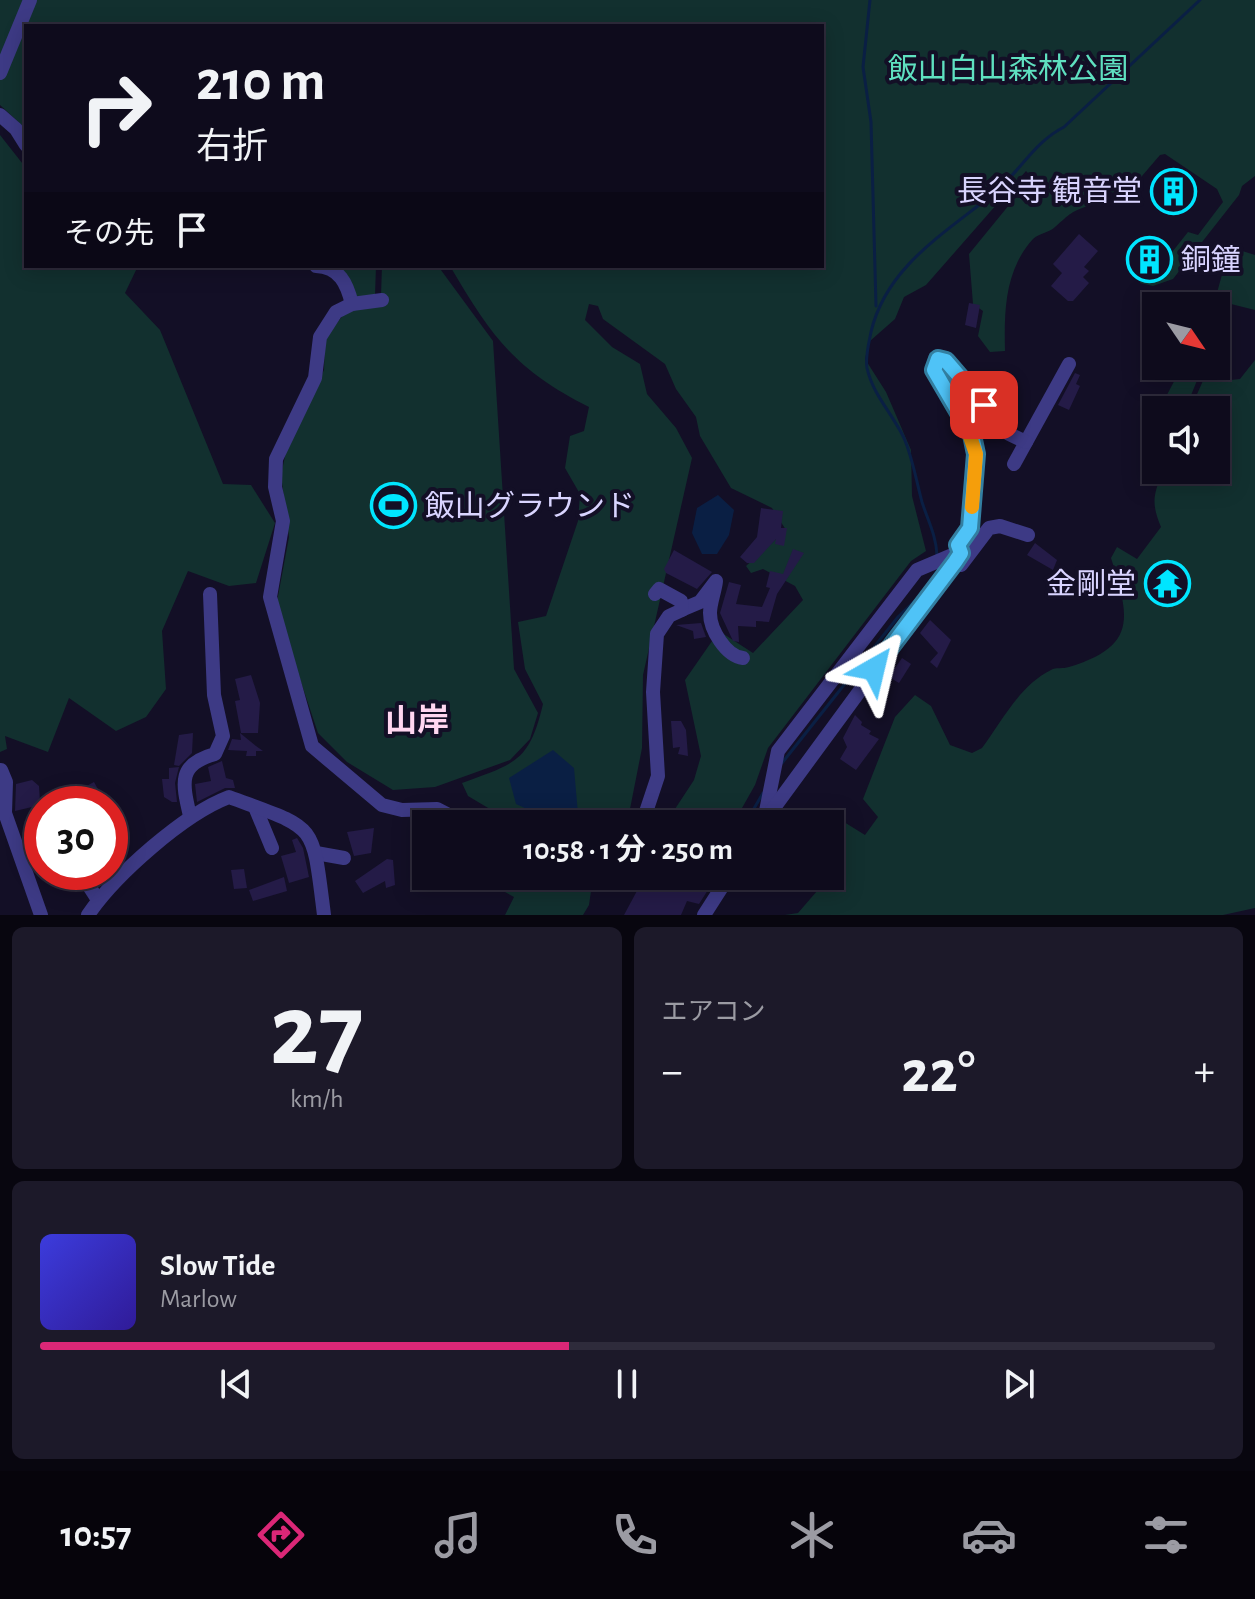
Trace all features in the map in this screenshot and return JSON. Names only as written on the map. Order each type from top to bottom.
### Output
[{"type":"street","points":[[0,73],[4,50],[30,0]]},
{"type":"street","points":[[0,115],[16,129],[24,142]]},
{"type":"street","points":[[324,268],[342,277],[352,304]]},
{"type":"street","points":[[382,300],[352,304],[336,312],[323,330],[315,378],[276,455],[275,487],[283,521],[270,597],[312,746],[382,805],[402,810],[439,810]]},
{"type":"street","points":[[773,810],[961,553],[958,545],[970,528],[976,454],[972,435],[934,370],[938,359],[946,361],[1009,434],[1026,442]]},
{"type":"street","points":[[1014,464],[1069,364]]},
{"type":"street","points":[[941,581],[947,580],[959,569],[989,528],[1000,526],[1028,535]]},
{"type":"street","points":[[766,810],[778,751],[917,570],[950,556],[955,562]]},
{"type":"street","points":[[647,810],[658,776],[653,692],[657,634],[669,616],[700,602],[716,581],[710,612],[712,624],[727,651],[743,658]]},
{"type":"street","points":[[655,594],[659,589],[681,601],[681,610]]},
{"type":"street","points":[[190,816],[185,797],[187,768],[193,760],[215,754],[223,736],[214,695],[210,594]]},
{"type":"street","points":[[1,770],[6,782],[5,813],[41,915]]},
{"type":"street","points":[[88,915],[98,900],[190,816],[229,797],[303,826],[316,853],[324,915]]},
{"type":"street","points":[[255,807],[272,848]]},
{"type":"street","points":[[316,853],[344,858]]},
{"type":"street","points":[[92,890],[98,900]]},
{"type":"street","points":[[704,915],[717,890]]},
{"type":"green space","name":"飯山白山森林公園","points":[[0,0],[1255,0],[1255,176],[1242,186],[1239,195],[1173,279],[1153,286],[1140,283],[1143,276],[1153,276],[1188,232],[1198,235],[1223,202],[1217,189],[1165,154],[1160,155],[1124,197],[1104,189],[1094,193],[1091,205],[1075,211],[1053,229],[1035,237],[1017,264],[1008,291],[1005,351],[990,352],[978,336],[983,311],[973,304],[969,254],[1032,177],[1026,171],[926,285],[904,297],[895,319],[870,341],[865,359],[886,392],[911,450],[912,496],[926,551],[911,561],[768,748],[755,785],[741,810],[675,809],[694,780],[701,756],[685,680],[719,631],[753,653],[803,600],[795,586],[763,569],[751,573],[746,566],[786,530],[772,508],[731,488],[700,436],[696,417],[676,389],[665,364],[603,319],[598,306],[589,304],[585,320],[612,347],[640,364],[647,394],[676,428],[692,458],[643,675],[642,748],[630,810],[492,810],[468,796],[462,783],[495,771],[517,758],[525,750],[538,724],[543,704],[525,669],[518,622],[546,616],[578,521],[580,494],[565,468],[570,436],[584,431],[589,407],[542,379],[507,349],[492,332],[451,268],[824,268],[824,24],[24,24],[24,127],[0,105]]},
{"type":"green space","points":[[0,135],[24,165],[24,268],[137,268],[125,293],[160,330],[223,484],[251,485],[275,523],[256,583],[229,586],[188,571],[162,631],[166,689],[146,717],[116,731],[69,698],[48,752],[5,736],[7,749],[0,752]]},
{"type":"green space","points":[[1236,249],[1255,255],[1255,310],[1230,304],[1230,292],[1217,292],[1223,271],[1230,272]]},
{"type":"green space","points":[[334,268],[376,268],[375,295],[359,300]]},
{"type":"green space","name":"飯山グラウンド","points":[[382,268],[439,268],[493,341],[514,669],[538,713],[530,739],[510,760],[435,787],[393,790],[347,762],[318,733],[276,607],[289,537],[281,475],[287,447],[324,370],[325,339],[343,315],[381,295]]},
{"type":"green space","points":[[1255,360],[1255,908],[1223,915],[785,915],[798,913],[818,890],[844,890],[844,822],[865,835],[878,817],[863,799],[895,717],[915,695],[931,706],[950,745],[972,753],[982,748],[1012,704],[1040,677],[1053,669],[1091,659],[1107,650],[1117,639],[1123,627],[1124,613],[1111,558],[1117,547],[1137,559],[1161,527],[1155,498],[1158,484],[1230,484],[1230,396],[1196,396],[1203,380],[1240,379]]},
{"type":"green space","points":[[1175,380],[1197,380],[1191,396],[1166,396]]},
{"type":"green space","points":[[501,890],[591,891],[589,905],[583,915],[505,915],[514,897]]},
{"type":"water","points":[[718,495],[734,510],[729,535],[717,554],[702,554],[692,533],[697,508]]},
{"type":"water","points":[[553,750],[574,768],[578,810],[529,810],[516,804],[509,778]]},
{"type":"building","name":"長谷寺 観音堂","points":[[1168,170],[1195,188],[1178,214],[1157,202],[1159,199],[1151,194]]},
{"type":"building","points":[[1079,234],[1098,251],[1084,267],[1089,271],[1083,277],[1089,283],[1073,301],[1068,301],[1051,286],[1062,273],[1053,264]]},
{"type":"building","points":[[969,303],[980,305],[976,328],[965,325]]},
{"type":"building","points":[[1075,373],[1080,375],[1076,384],[1080,386],[1069,410],[1058,405]]},
{"type":"building","points":[[761,508],[783,511],[781,528],[787,528],[784,546],[775,544],[776,539],[754,563],[747,563],[740,557],[757,537]]},
{"type":"building","points":[[1035,543],[1057,560],[1053,570],[1027,555]]},
{"type":"building","points":[[793,549],[804,553],[777,594],[769,622],[756,621],[756,627],[738,626],[739,642],[733,641],[720,613],[729,582],[741,585],[736,604],[762,607],[770,588],[766,587],[770,571],[783,574]]},
{"type":"building","points":[[674,550],[712,572],[697,589],[666,573],[664,569]]},
{"type":"building","points":[[930,620],[951,640],[937,668],[930,662],[938,653],[920,633]]},
{"type":"building","points":[[701,623],[706,637],[694,639],[693,631],[676,625]]},
{"type":"building","points":[[902,658],[911,664],[899,683],[889,677]]},
{"type":"building","points":[[251,675],[260,703],[258,733],[241,733],[235,701],[240,700],[235,679]]},
{"type":"building","points":[[855,715],[862,722],[861,725],[871,731],[869,734],[879,739],[856,770],[840,759],[847,747],[843,738]]},
{"type":"building","points":[[671,721],[681,721],[686,730],[688,756],[678,754],[680,747],[673,748]]},
{"type":"building","points":[[193,733],[192,753],[179,766],[174,765],[179,735]]},
{"type":"building","points":[[240,733],[263,751],[256,751],[256,756],[246,756],[247,751],[228,750],[232,739],[241,740]]},
{"type":"building","points":[[222,761],[226,778],[233,780],[235,788],[225,788],[197,802],[195,784],[211,781],[208,767]]},
{"type":"building","points":[[179,767],[175,783],[177,802],[172,802],[164,797],[162,779],[169,779],[169,768]]},
{"type":"building","points":[[32,780],[39,786],[24,786],[24,809],[15,811],[16,784]]},
{"type":"building","points":[[374,828],[371,853],[354,856],[347,832]]},
{"type":"building","points":[[297,838],[303,848],[309,877],[289,883],[281,856],[296,852],[292,840]]},
{"type":"building","points":[[387,859],[393,860],[395,885],[386,888],[385,881],[363,893],[355,881]]},
{"type":"building","points":[[244,869],[247,888],[234,889],[231,870]]},
{"type":"building","points":[[284,877],[287,891],[253,901],[249,890]]},
{"type":"building","points":[[637,890],[708,890],[699,904],[687,901],[681,915],[624,915]]},
{"type":"waterway","points":[[870,0],[863,67],[871,122],[876,306]]},
{"type":"waterway","points":[[937,555],[907,446],[874,387],[867,368],[868,345],[879,309],[890,288],[920,253],[1002,186],[1035,149],[1064,127],[1200,0]]},
{"type":"waterway","points":[[782,763],[898,617],[925,591]]},
{"type":"waterway","points":[[753,810],[763,793]]},
{"type":"slow traffic","points":[[966,425],[972,435],[976,454],[972,507]]},
{"type":"place","name":"長谷寺 観音堂","points":[[1173,191]]},
{"type":"place","name":"銅鐘","points":[[1150,260]]},
{"type":"place","name":"飯山グラウンド","points":[[394,506]]},
{"type":"place","name":"金剛堂","points":[[1167,584]]},
{"type":"district","name":"山岸","points":[[417,720]]},
{"type":"route","points":[[874,669],[955,562],[961,553],[958,545],[970,528],[976,454],[972,435],[934,370],[938,359],[946,361],[984,405]]}]
